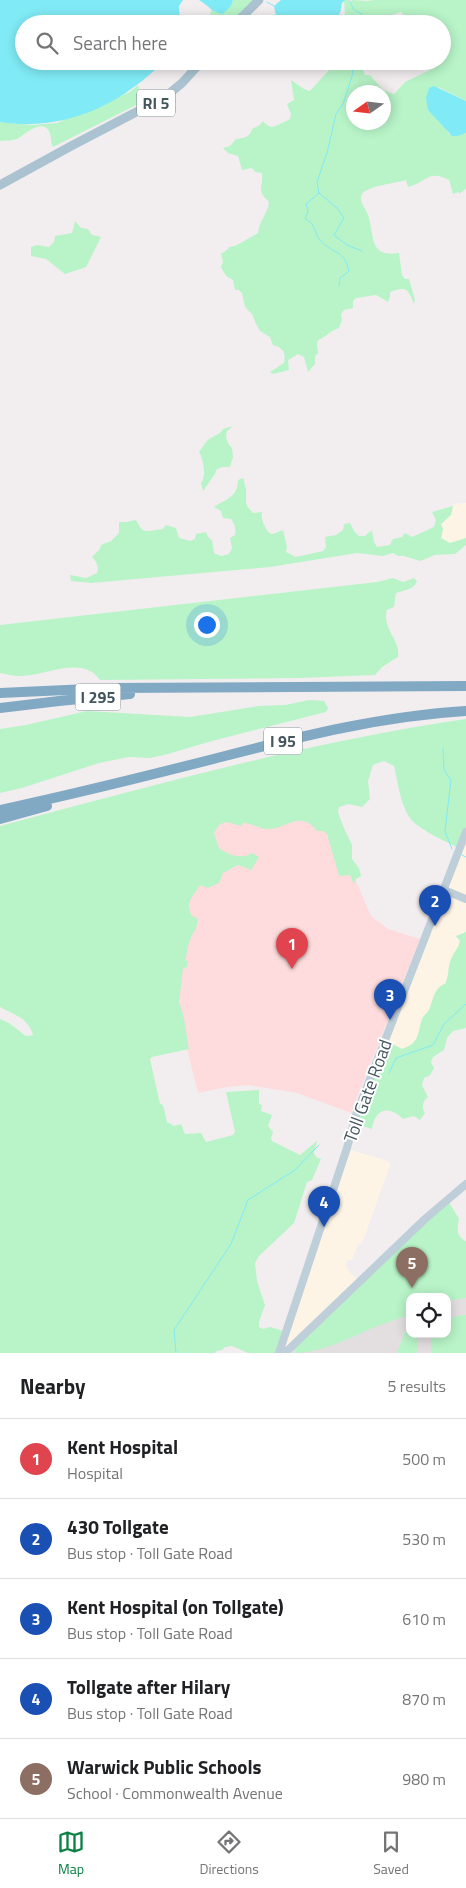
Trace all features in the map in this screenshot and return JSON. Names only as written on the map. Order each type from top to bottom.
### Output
[{"type":"highway","points":[[0,693],[75,689],[466,686]]},
{"type":"highway","name":"I 295","points":[[0,708],[196,688]]},
{"type":"highway","name":"I 95","points":[[0,810],[102,787],[318,732],[407,716],[466,711]]},
{"type":"highway","points":[[0,819],[102,787]]},
{"type":"main road","points":[[243,15],[258,0]]},
{"type":"main road","name":"RI 5","points":[[0,185],[165,97],[194,70]]},
{"type":"main road","name":"Toll Gate Road","points":[[278,1353],[347,1148],[356,1115],[466,832]]},
{"type":"main road","points":[[444,890],[466,899]]},
{"type":"main road","points":[[285,1353],[425,1219],[466,1184]]},
{"type":"shaded area","points":[[466,503],[466,538],[450,543],[445,542],[441,538],[443,529],[441,524],[451,515],[454,504]]},
{"type":"shaded area","points":[[305,813],[335,832],[371,916],[388,929],[420,939],[351,1113],[297,1093],[248,1085],[198,1093],[174,998],[176,930],[212,836],[225,816]]},
{"type":"shaded area","points":[[466,831],[466,932],[456,936],[460,941],[458,950],[453,954],[448,968],[450,974],[445,984],[435,992],[428,1012],[423,1017],[420,1032],[413,1044],[402,1049],[387,1041]]},
{"type":"shaded area","points":[[347,1149],[381,1159],[389,1162],[390,1165],[362,1244],[358,1244],[352,1260],[347,1260],[348,1270],[359,1281],[281,1353]]},
{"type":"shaded area","points":[[444,1210],[466,1279],[466,1353],[287,1353]]},
{"type":"green space","points":[[233,0],[258,0],[243,15],[210,15],[211,10],[231,6]]},
{"type":"green space","points":[[344,0],[348,0],[350,3],[352,0],[466,0],[466,101],[438,87],[437,120],[449,134],[458,136],[466,133],[466,189],[459,194],[459,192],[453,194],[449,180],[432,176],[408,187],[406,180],[365,191],[362,194],[361,200],[368,215],[374,243],[382,252],[389,254],[399,253],[402,275],[405,279],[409,279],[415,300],[414,304],[408,292],[403,289],[390,292],[388,302],[376,295],[356,298],[353,301],[353,308],[344,310],[341,314],[342,320],[339,328],[318,340],[318,353],[315,356],[315,364],[308,372],[304,357],[298,354],[288,360],[289,370],[273,374],[270,372],[284,363],[285,356],[283,351],[273,345],[270,337],[260,331],[252,314],[245,307],[242,293],[239,290],[235,290],[233,280],[226,276],[221,267],[223,262],[221,254],[229,247],[235,246],[258,233],[269,202],[261,191],[262,173],[255,172],[252,168],[242,170],[238,156],[228,153],[223,148],[230,146],[236,139],[248,136],[252,129],[263,121],[272,127],[288,120],[291,114],[287,104],[294,100],[291,80],[310,91],[329,70],[363,70],[365,75],[370,75],[379,85],[346,85],[346,130],[391,130],[391,93],[394,94],[405,82],[430,70],[451,70],[451,15],[403,15],[401,12],[392,15],[344,15]]},
{"type":"green space","points":[[138,85],[142,102],[53,147],[49,131],[46,127],[41,126],[32,129],[17,139],[0,141],[0,122],[31,125],[57,123],[130,92]]},
{"type":"green space","points":[[75,221],[81,228],[88,229],[92,235],[101,237],[86,267],[65,274],[46,259],[31,256],[31,247],[37,245],[49,247],[54,242],[55,236],[72,233]]},
{"type":"green space","points":[[233,426],[227,431],[226,436],[232,448],[233,457],[230,467],[222,467],[216,470],[203,491],[201,483],[204,476],[204,467],[199,451],[209,439],[223,429]]},
{"type":"green space","points":[[243,478],[248,506],[253,513],[262,512],[263,523],[269,533],[273,534],[283,530],[287,547],[286,552],[296,557],[323,551],[326,547],[325,537],[336,535],[343,530],[344,524],[350,523],[359,536],[365,536],[372,530],[377,547],[390,545],[393,539],[402,537],[405,533],[412,537],[434,527],[436,520],[432,512],[453,506],[451,515],[441,524],[443,529],[441,538],[450,543],[466,538],[466,545],[455,554],[435,555],[420,561],[393,553],[383,556],[357,553],[270,567],[91,583],[71,581],[70,575],[86,578],[97,573],[97,565],[92,557],[100,549],[101,545],[111,541],[119,533],[119,522],[136,520],[145,531],[162,529],[166,525],[176,528],[179,538],[190,541],[195,539],[196,534],[206,532],[212,540],[214,553],[221,556],[229,554],[232,548],[230,538],[235,535],[234,525],[231,519],[223,518],[221,511],[214,507],[236,491],[238,480]]},
{"type":"green space","points":[[393,578],[403,582],[414,578],[417,581],[411,588],[396,593],[394,607],[387,610],[387,623],[397,645],[398,657],[382,667],[375,675],[300,678],[100,680],[92,672],[73,668],[17,676],[0,673],[0,625],[377,582]]},
{"type":"green space","points":[[309,700],[324,701],[328,708],[326,712],[168,754],[150,758],[129,757],[99,763],[22,788],[0,793],[0,729],[87,711],[190,717],[259,706],[285,705]]},
{"type":"green space","points":[[466,719],[466,831],[459,848],[413,822],[404,806],[394,766],[384,761],[373,765],[368,781],[370,799],[362,807],[349,804],[339,807],[338,812],[352,845],[352,859],[359,868],[361,876],[356,879],[354,884],[350,875],[339,876],[327,834],[323,831],[317,831],[311,824],[298,821],[273,829],[266,829],[246,823],[243,823],[241,826],[226,822],[219,825],[214,833],[219,848],[235,856],[244,856],[252,853],[259,857],[251,870],[238,865],[223,873],[219,883],[208,888],[200,885],[189,903],[192,916],[197,918],[197,921],[185,961],[188,960],[187,967],[183,968],[179,1003],[184,1018],[189,1049],[150,1059],[160,1104],[163,1105],[167,1122],[174,1126],[181,1124],[185,1134],[201,1133],[206,1142],[233,1135],[235,1132],[226,1092],[259,1090],[259,1104],[262,1105],[261,1111],[272,1115],[268,1126],[273,1132],[272,1141],[300,1155],[317,1141],[314,1153],[316,1157],[321,1159],[312,1180],[307,1182],[294,1223],[259,1256],[255,1263],[257,1281],[265,1305],[259,1327],[263,1329],[270,1327],[284,1331],[279,1353],[248,1353],[232,1346],[225,1347],[215,1353],[0,1353],[0,1019],[9,1023],[26,1036],[33,1035],[31,1029],[24,1021],[0,1007],[0,826],[173,780],[290,752]]},
{"type":"green space","points":[[466,932],[466,1028],[453,1031],[447,1038],[444,1050],[433,1057],[431,1062],[434,1068],[430,1075],[424,1078],[422,1085],[428,1097],[423,1104],[425,1113],[420,1120],[414,1116],[403,1119],[388,1110],[379,1113],[372,1129],[356,1124],[387,1041],[402,1049],[415,1041],[422,1019],[429,1010],[436,991],[447,980],[451,959],[460,941],[456,936]]},
{"type":"green space","points":[[449,1202],[459,1219],[459,1235],[466,1241],[466,1298],[451,1300],[451,1293],[406,1293],[406,1316],[325,1348],[296,1353],[291,1345]]},
{"type":"green space","points":[[466,1315],[466,1353],[431,1353],[431,1338],[451,1338],[451,1318]]},
{"type":"green space","points":[[405,1332],[406,1338],[418,1338],[418,1353],[397,1353]]},
{"type":"water","points":[[0,0],[183,0],[179,6],[180,15],[15,15],[15,70],[154,70],[129,91],[89,112],[68,119],[46,123],[0,122]]},
{"type":"water","points":[[199,0],[233,0],[231,6],[223,14],[213,10]]},
{"type":"water","points":[[281,0],[345,0],[342,3],[339,15],[276,15],[274,6]]},
{"type":"water","points":[[434,86],[466,101],[466,133],[452,136],[428,110],[426,98],[429,88]]},
{"type":"waterway","points":[[349,0],[354,10],[362,15]]},
{"type":"waterway","points":[[267,2],[274,6]]},
{"type":"waterway","points":[[352,70],[343,104],[336,114],[327,153],[317,182],[319,193],[337,208],[344,218],[334,235],[347,245],[362,251]]},
{"type":"waterway","points":[[319,193],[306,204],[308,211],[305,219],[311,223],[320,240],[341,255],[347,264],[349,271],[340,278],[339,286]]},
{"type":"waterway","points":[[443,748],[444,770],[451,780],[445,831],[452,849]]},
{"type":"waterway","points":[[462,855],[466,857]]},
{"type":"waterway","points":[[389,1073],[396,1058],[433,1045],[444,1024],[466,1004]]},
{"type":"waterway","points":[[176,1353],[174,1330],[231,1244],[248,1200],[295,1170],[319,1145]]},
{"type":"place","name":"430 Tollgate","points":[[435,926]]},
{"type":"place","name":"Kent Hospital","points":[[292,969]]},
{"type":"place","name":"Kent Hospital (on Tollgate)","points":[[390,1020]]},
{"type":"place","name":"Tollgate after Hilary","points":[[324,1227]]},
{"type":"place","name":"Warwick Public Schools","points":[[412,1288]]}]
